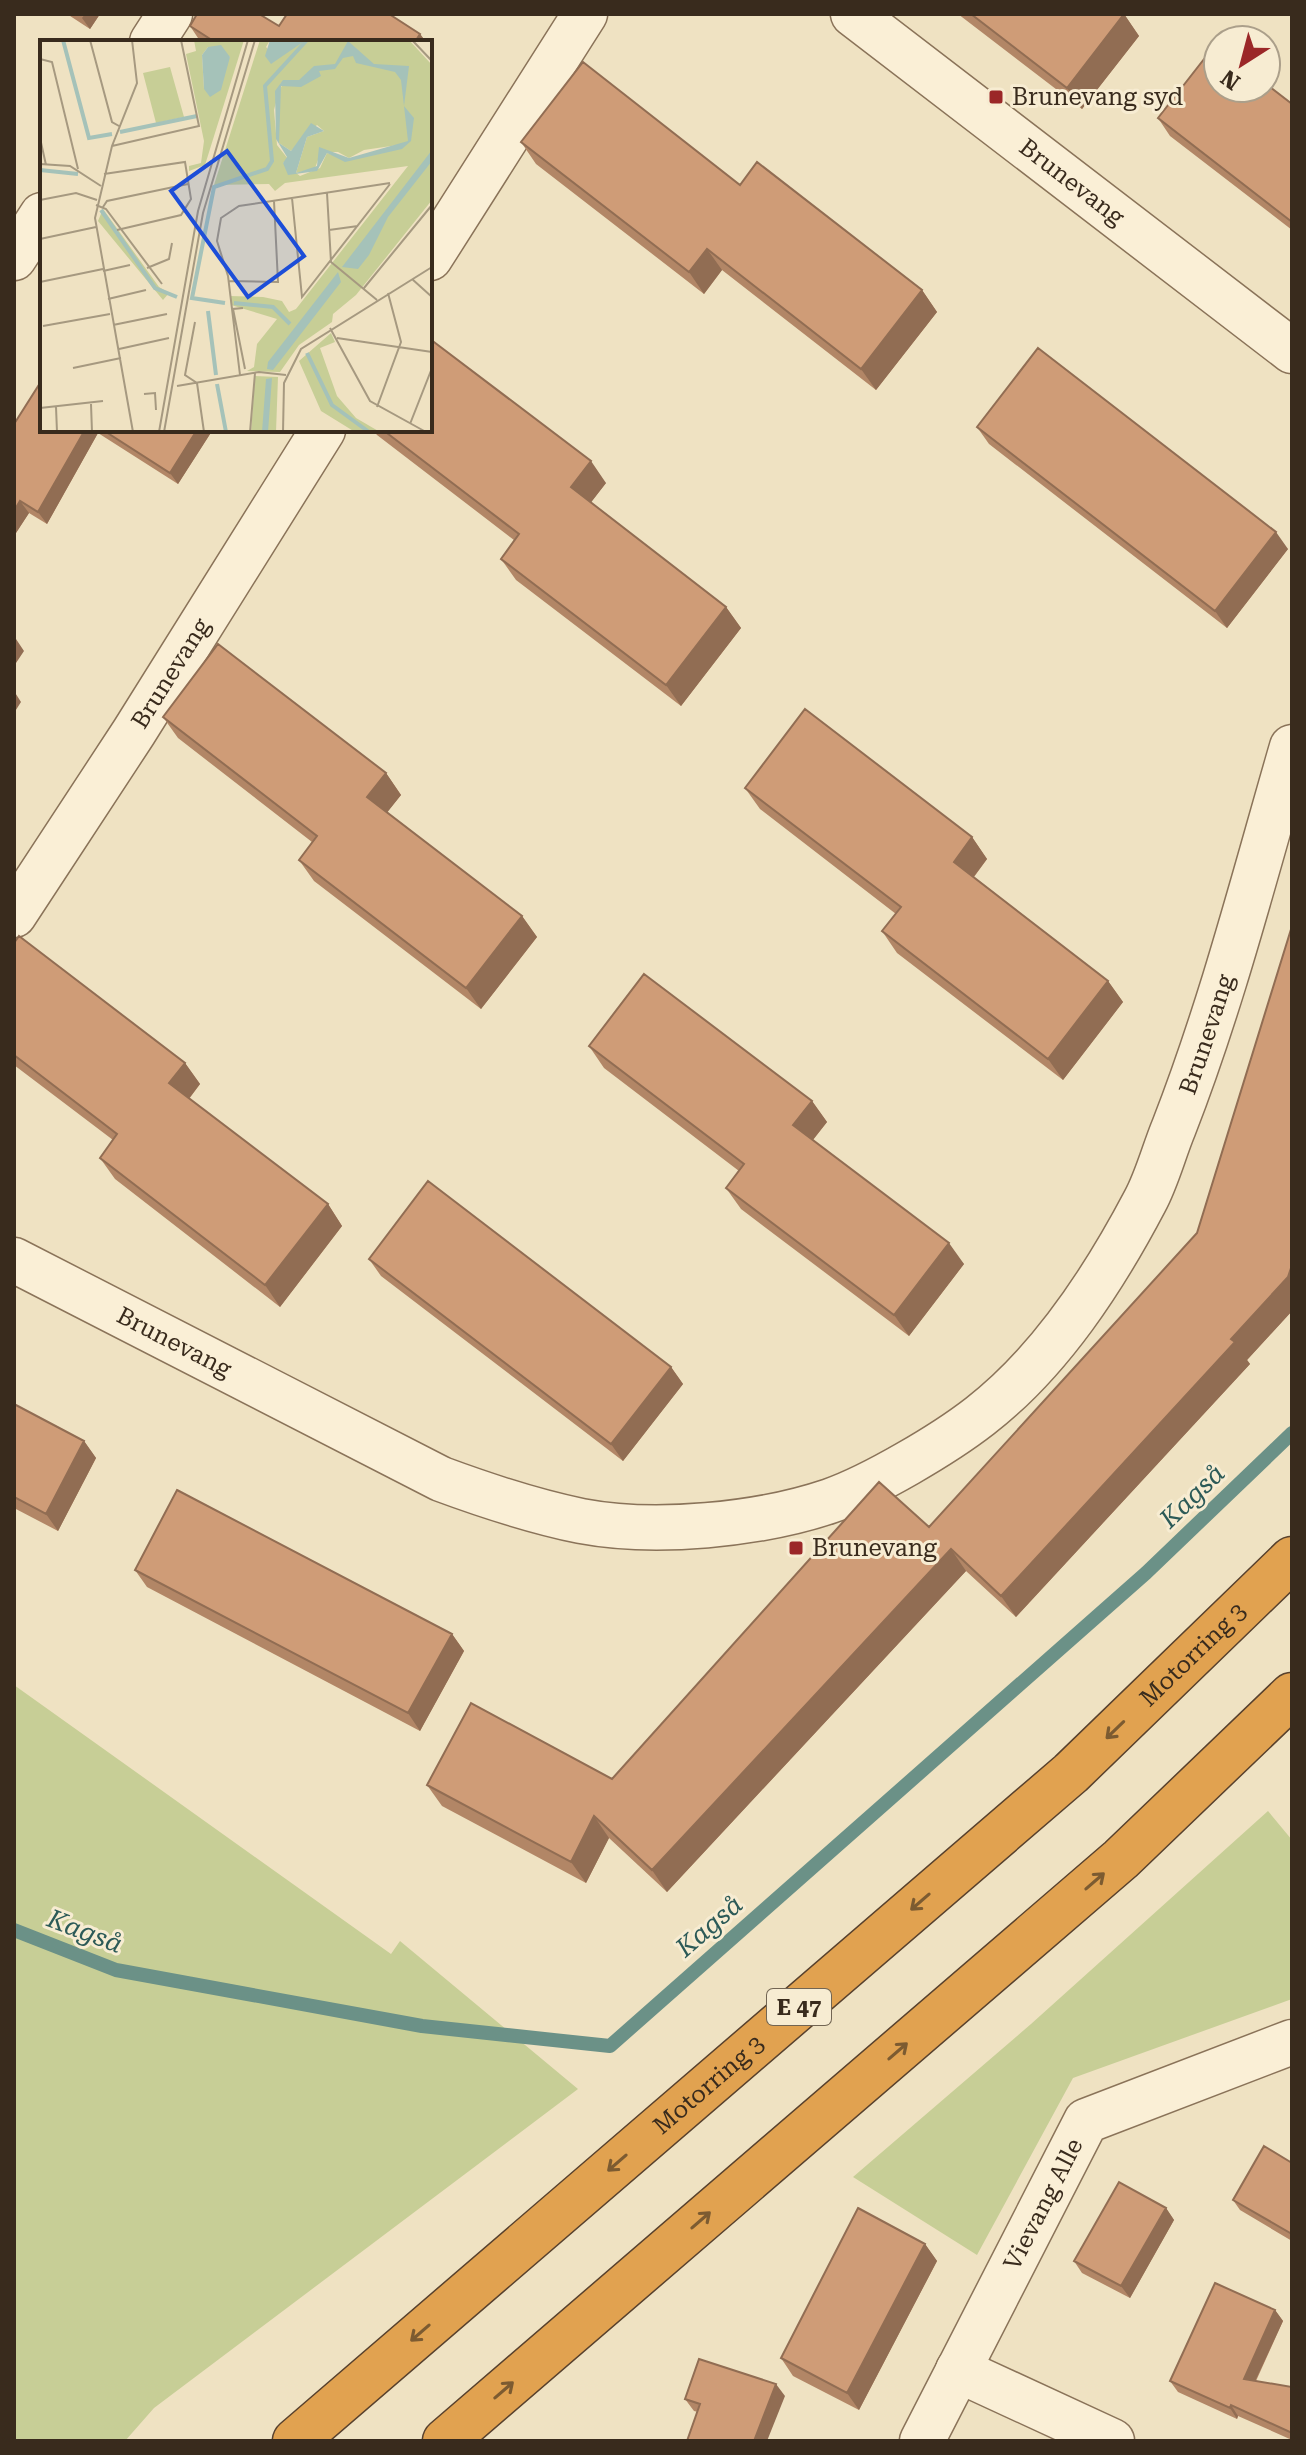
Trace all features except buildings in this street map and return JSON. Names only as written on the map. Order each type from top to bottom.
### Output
[{"type":"highway","name":"Motorring 3","points":[[295,2441],[1071,1773],[1292,1559]]},
{"type":"highway","points":[[445,2441],[1121,1859],[1292,1695]]},
{"type":"street","points":[[153,40],[170,14]]},
{"type":"street","points":[[432,255],[585,14]]},
{"type":"street","name":"Brunevang","points":[[853,14],[1292,351]]},
{"type":"street","points":[[14,258],[40,218]]},
{"type":"street","name":"Brunevang","points":[[14,915],[134,732],[322,432]]},
{"type":"street","name":"Brunevang","points":[[14,1260],[441,1479],[508,1504],[584,1521],[683,1527],[756,1517],[831,1501],[905,1463],[980,1416],[1039,1360],[1097,1284],[1147,1197],[1196,1070],[1292,747]]},
{"type":"street","name":"Vievang Alle","points":[[922,2441],[1086,2121],[1292,2042]]},
{"type":"street","points":[[958,2370],[1112,2441]]},
{"type":"green space","points":[[14,1685],[391,1954],[400,1941],[578,2089],[154,2408],[125,2441],[14,2441]]},
{"type":"green space","points":[[1268,1811],[1292,1840],[1292,1999],[1073,2078],[977,2255],[853,2177],[1031,2024]]},
{"type":"waterway","name":"Kagså","points":[[14,1930],[116,1970],[422,2026],[610,2046],[1146,1573],[1292,1433]]},
{"type":"place","name":"Brunevang syd","points":[[996,97]]},
{"type":"place","name":"Brunevang","points":[[796,1548]]}]
